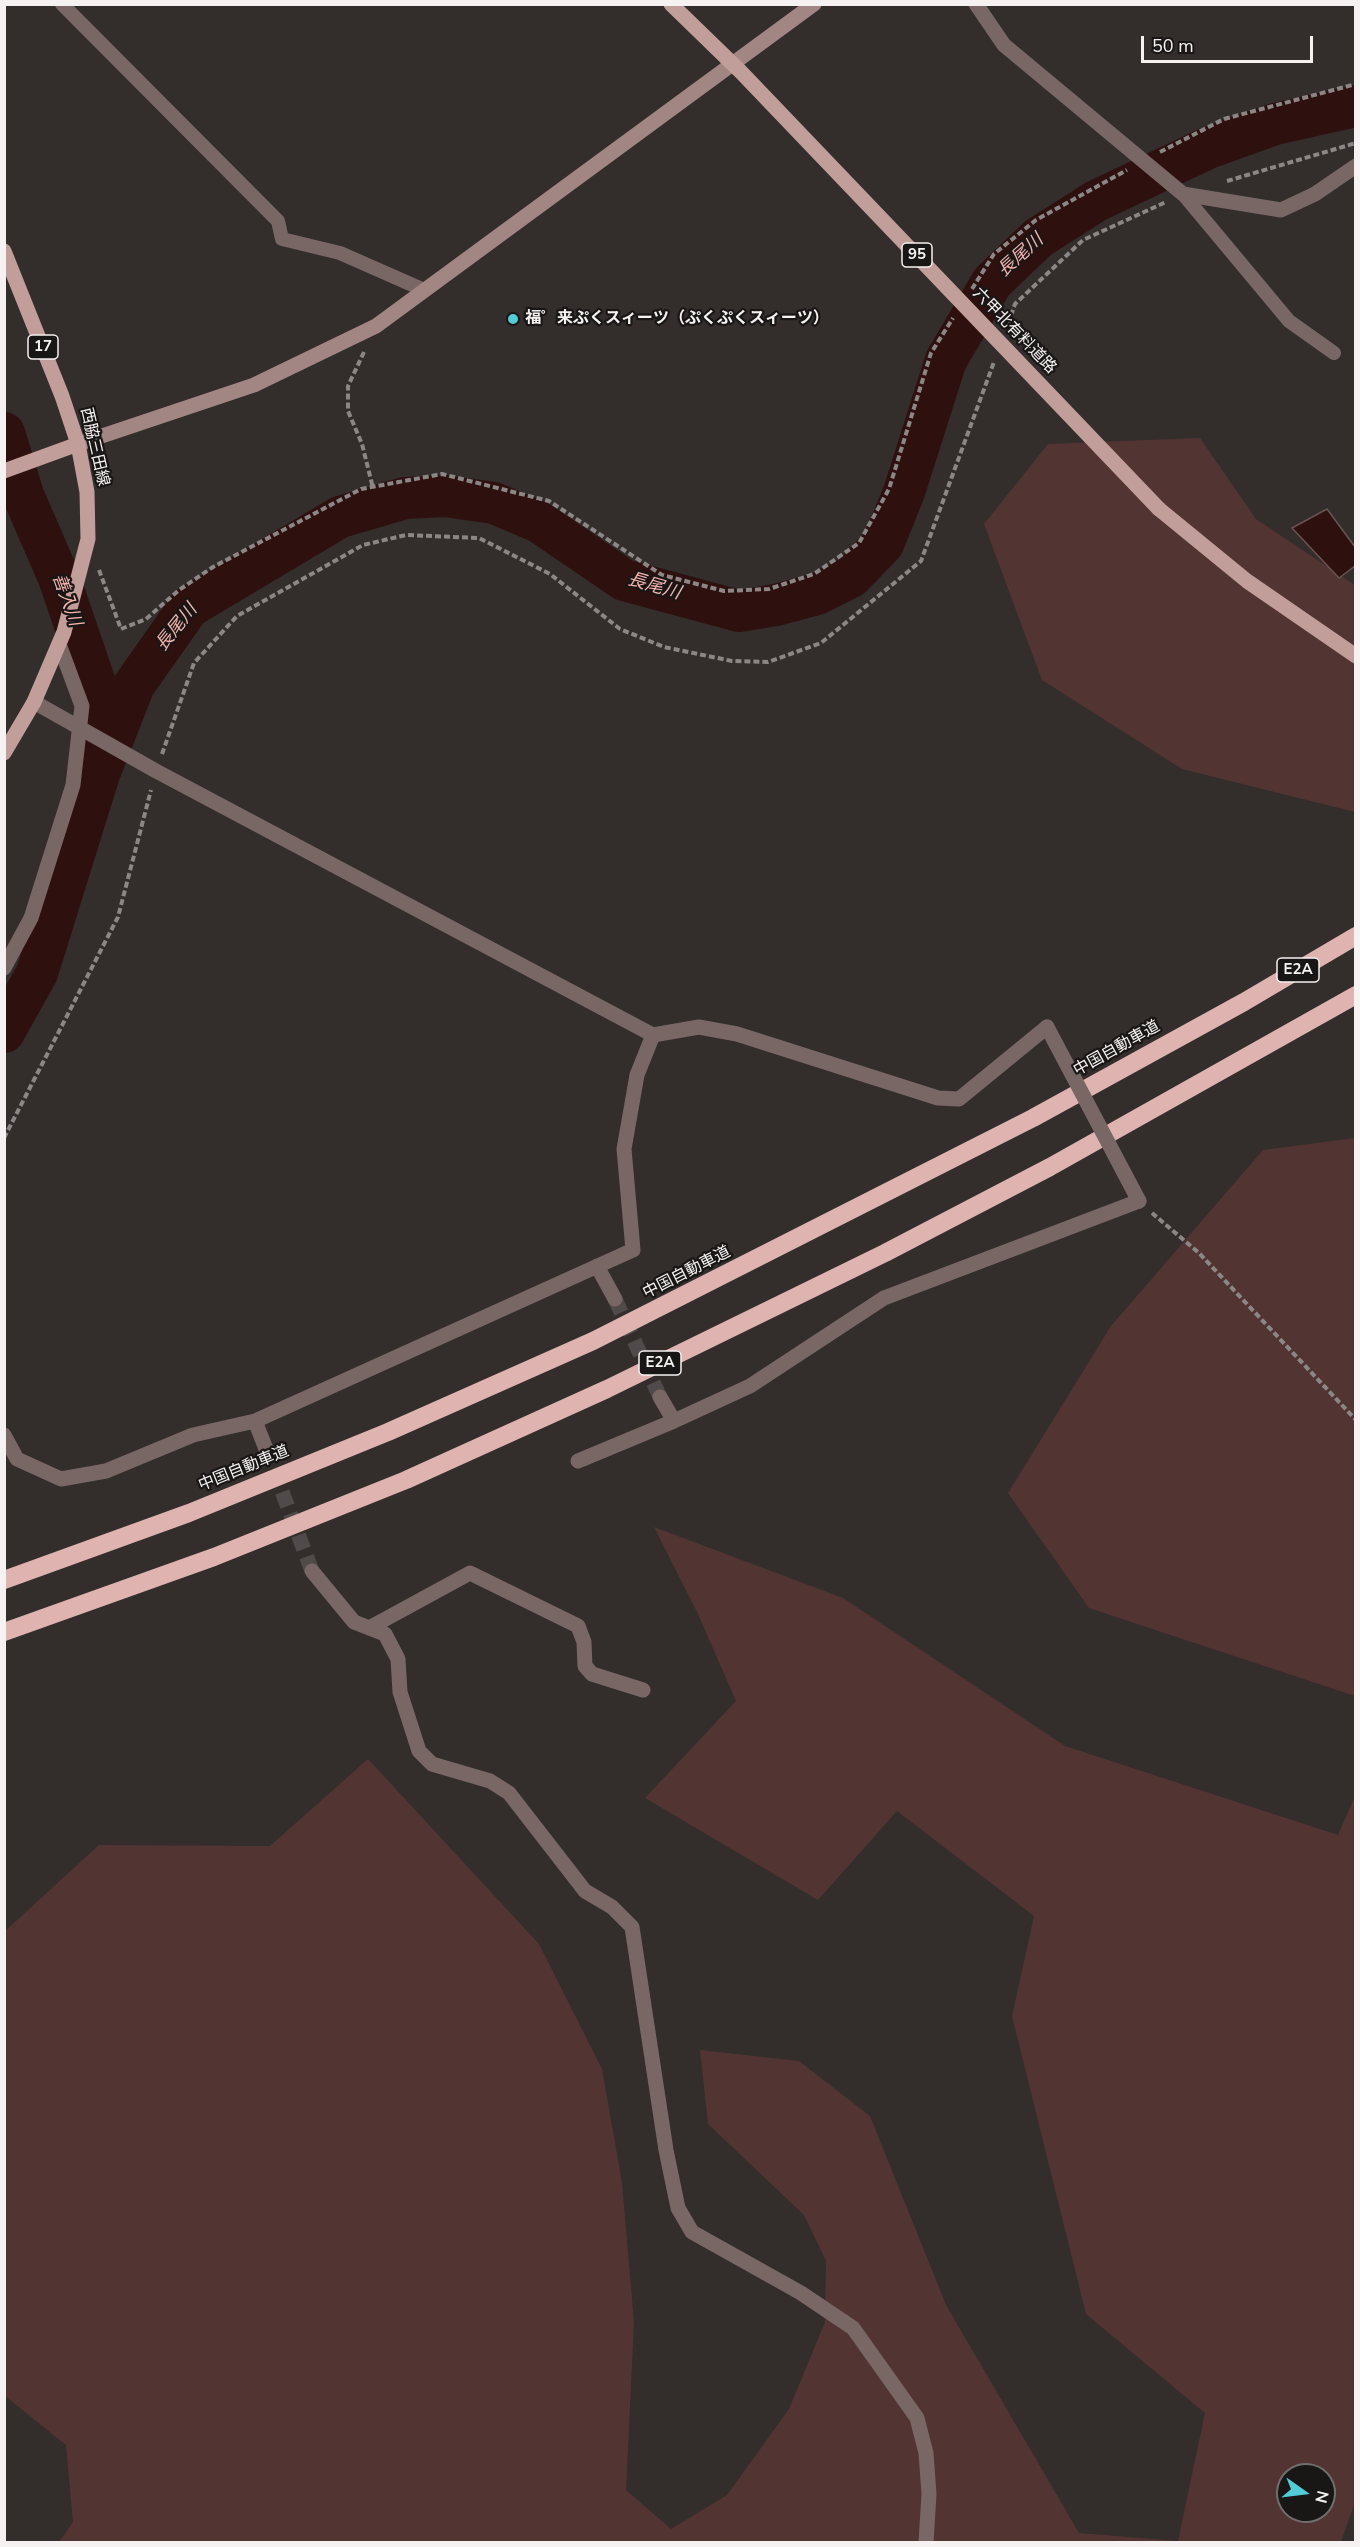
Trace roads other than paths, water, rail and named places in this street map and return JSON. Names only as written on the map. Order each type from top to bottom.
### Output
[{"type":"highway","name":"中国自動車道","points":[[4,1580],[189,1513],[388,1432],[593,1341],[1022,1124],[1244,1002],[1354,937]]},
{"type":"highway","name":"E2A","points":[[4,1632],[214,1557],[384,1489],[607,1389],[885,1253],[1009,1188],[1356,995]]},
{"type":"main road","name":"六甲北有料道路","points":[[671,4],[741,72],[1160,509],[1247,581],[1356,656]]},
{"type":"main road","name":"西脇三田線","points":[[4,251],[63,396],[78,444],[87,492],[88,539],[61,638],[34,702],[4,753]]},
{"type":"main road","points":[[4,471],[78,444]]},
{"type":"street","points":[[78,444],[254,385],[376,327],[814,4]]},
{"type":"street","points":[[976,4],[1004,45],[1183,194],[1281,210],[1315,194],[1356,166]]},
{"type":"street","points":[[4,968],[31,918],[73,784],[82,706],[61,638]]},
{"type":"street","points":[[34,702],[156,771],[653,1035],[699,1027],[737,1034],[938,1098],[959,1099],[1047,1027],[1138,1201],[884,1298],[750,1386],[578,1461]]},
{"type":"street","points":[[4,1435],[17,1459],[61,1479],[106,1471],[193,1435],[255,1421],[633,1250],[624,1149],[637,1075],[653,1035]]},
{"type":"street","points":[[597,1266],[615,1299]]},
{"type":"street","points":[[660,1397],[674,1421]]},
{"type":"street","points":[[255,1421],[266,1449]]},
{"type":"street","points":[[312,1571],[354,1622],[385,1634],[398,1659],[400,1692],[419,1751],[432,1764],[490,1781],[509,1793],[585,1891],[612,1907],[632,1928],[666,2150],[678,2208],[692,2232],[801,2293],[853,2328],[917,2418],[926,2453],[930,2494],[926,2542]]},
{"type":"street","points":[[369,1628],[470,1573],[578,1626],[584,1642],[585,1666],[592,1674],[643,1690]]},
{"type":"lane","points":[[62,4],[278,221],[282,239],[340,253],[424,290]]},
{"type":"lane","points":[[1183,194],[1289,321],[1334,353]]},
{"type":"waterway","name":"長尾川","points":[[4,1032],[37,973],[99,774],[134,685],[189,607],[340,517],[405,498],[445,496],[494,503],[539,522],[624,580],[739,611],[776,605],[817,594],[851,577],[883,544],[904,492],[946,360],[992,282],[1038,238],[1096,201],[1208,148],[1275,124],[1356,106]]},
{"type":"waterway","name":"善入川","points":[[4,433],[23,495],[59,578],[95,683],[98,758]]},
{"type":"tunnel","points":[[615,1299],[660,1397]]},
{"type":"tunnel","points":[[266,1449],[312,1571]]},
{"type":"place","name":"福゜来ぷくスィーツ（ぷくぷくスィーツ）","points":[[513,319]]}]
